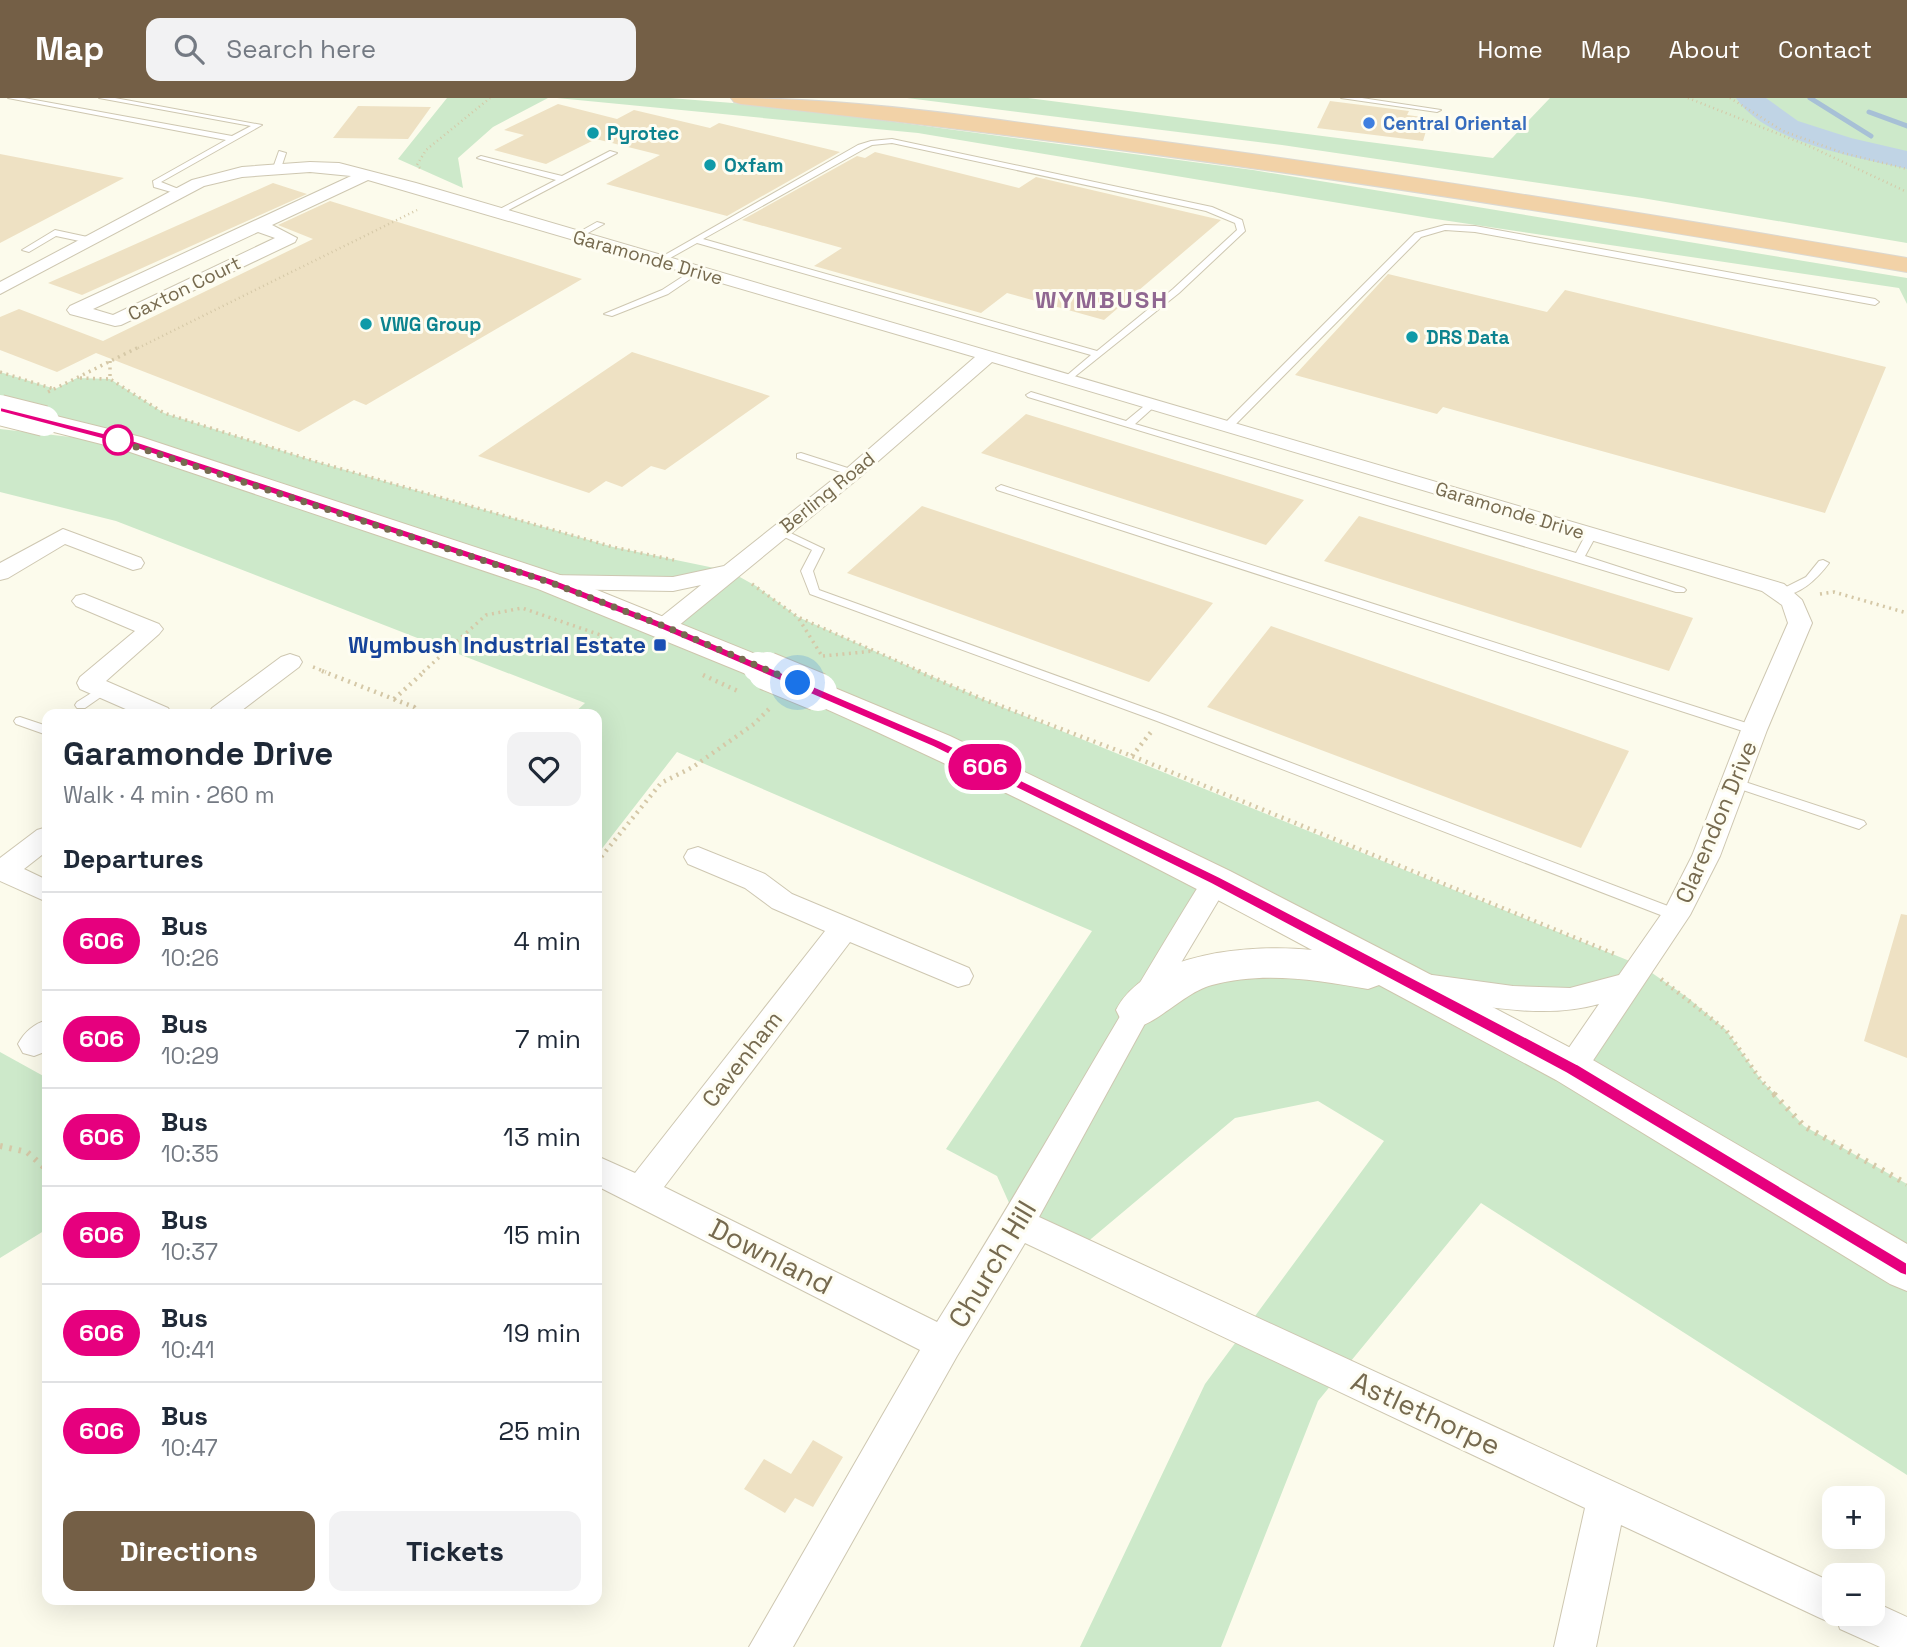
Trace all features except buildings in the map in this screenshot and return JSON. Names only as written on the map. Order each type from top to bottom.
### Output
[{"type":"highway","points":[[741,98],[995,126],[1258,161],[1558,206],[1907,265]]},
{"type":"highway","points":[[841,98],[1273,151],[1693,215],[1907,252]]},
{"type":"street","name":"Garamonde Drive","points":[[0,289],[178,192],[219,177],[279,160],[368,174],[1770,586],[1786,596]]},
{"type":"street","name":"Caxton Court","points":[[259,226],[289,238],[115,321],[76,310],[368,174]]},
{"type":"street","name":"Berling Road","points":[[664,626],[853,473],[988,356]]},
{"type":"street","points":[[0,410],[131,443],[549,582],[664,626],[748,679],[818,671],[937,744],[1216,881],[1571,1069],[1907,1269]]},
{"type":"street","points":[[0,573],[63,536],[133,563]]},
{"type":"street","points":[[549,582],[673,584],[729,571]]},
{"type":"street","name":"Clarendon Drive","points":[[1571,1069],[1676,915],[1706,856],[1737,783],[1754,730],[1800,623],[1798,608],[1786,596]]},
{"type":"street","points":[[84,601],[151,629],[89,683],[148,709]]},
{"type":"street","points":[[227,709],[290,662]]},
{"type":"street","points":[[42,840],[1,869],[42,890]]},
{"type":"street","points":[[698,857],[755,881],[782,901],[958,976]]},
{"type":"street","name":"Church Hill","points":[[770,1647],[944,1344],[1018,1223],[1137,1010],[1216,881]]},
{"type":"street","name":"Cavenham","points":[[641,1191],[844,928]]},
{"type":"street","points":[[1137,1010],[1181,979],[1236,964],[1307,963],[1513,998],[1570,1000],[1636,974]]},
{"type":"street","name":"Downland","points":[[602,1172],[944,1344]]},
{"type":"street","name":"Astlethorpe","points":[[1018,1223],[1822,1598]]},
{"type":"street","points":[[1575,1647],[1608,1498]]},
{"type":"street","points":[[1877,1626],[1900,1639]]},
{"type":"lane","points":[[12,98],[233,139]]},
{"type":"lane","points":[[103,98],[258,125],[157,181],[157,185],[178,192]]},
{"type":"lane","points":[[1345,98],[1437,110]]},
{"type":"lane","points":[[660,260],[861,147],[880,141],[892,141],[1151,195],[1209,209],[1239,222],[1241,231],[1211,260],[1068,379]]},
{"type":"lane","points":[[499,213],[613,153]]},
{"type":"lane","points":[[481,158],[563,179]]},
{"type":"lane","points":[[576,236],[600,224]]},
{"type":"lane","points":[[1229,425],[1418,235],[1445,227],[1515,235],[1875,302]]},
{"type":"lane","points":[[26,250],[55,233],[89,240]]},
{"type":"lane","points":[[697,240],[1097,354]]},
{"type":"lane","points":[[609,314],[665,292],[696,271]]},
{"type":"lane","points":[[1031,395],[1680,590]]},
{"type":"lane","points":[[1128,425],[1152,404]]},
{"type":"lane","points":[[801,456],[853,473]]},
{"type":"lane","points":[[1001,488],[1754,730]]},
{"type":"lane","points":[[780,531],[818,549],[807,571],[814,592],[1161,718],[1676,915]]},
{"type":"lane","points":[[1579,558],[1591,534]]},
{"type":"lane","points":[[1786,596],[1810,579],[1823,563]]},
{"type":"lane","points":[[81,705],[104,690]]},
{"type":"lane","points":[[20,721],[42,728]]},
{"type":"lane","points":[[1737,783],[1858,824]]},
{"type":"path","points":[[1688,98],[1809,146],[1907,192]]},
{"type":"path","points":[[1730,98],[1772,126],[1799,138],[1907,169]]},
{"type":"path","points":[[110,361],[110,379]]},
{"type":"path","points":[[0,372],[55,389]]},
{"type":"path","points":[[77,378],[110,379],[164,412],[314,461],[614,547],[729,571],[756,586],[798,617],[980,698],[1132,756],[1688,998],[1726,1030],[1761,1080],[1804,1126],[1907,1184]]},
{"type":"path","points":[[1786,596],[1833,592],[1907,613]]},
{"type":"path","points":[[394,699],[486,615],[522,608],[626,643]]},
{"type":"path","points":[[798,617],[818,671],[876,651]]},
{"type":"path","points":[[290,662],[305,664],[416,709]]},
{"type":"path","points":[[701,674],[748,679]]},
{"type":"path","points":[[602,856],[661,783],[694,767],[754,723],[775,703]]},
{"type":"path","points":[[1132,756],[1161,718]]},
{"type":"path","points":[[0,1146],[27,1152],[42,1168]]},
{"type":"green space","points":[[447,98],[548,98],[493,127],[458,158],[463,188],[398,159]]},
{"type":"green space","points":[[557,98],[670,98],[784,107],[1253,170],[1907,278],[1907,304],[1899,288],[1429,218],[918,133]]},
{"type":"green space","points":[[907,98],[1028,98],[1493,158],[1550,98],[1907,98],[1907,243],[1642,198],[1282,145]]},
{"type":"green space","points":[[0,372],[55,389],[77,378],[110,379],[164,413],[314,461],[613,547],[729,571],[756,586],[798,617],[980,698],[1642,966],[1688,998],[1726,1030],[1761,1080],[1804,1126],[1907,1184],[1907,1475],[1481,1203],[1318,1401],[1221,1647],[1080,1647],[1205,1384],[1384,1141],[1318,1101],[1235,1118],[1079,1249],[1018,1223],[997,1176],[946,1149],[1092,931],[677,752],[602,849],[602,709],[578,709],[585,703],[116,521],[0,492],[0,429],[124,443],[0,410]],"holes":[[[727,572],[664,626],[552,582],[673,584]],[[1216,881],[1398,978],[1236,964],[1139,1008]],[[1630,983],[1571,1068],[1415,985],[1570,1000]]]},
{"type":"green space","points":[[0,1052],[42,1075],[42,1232],[0,1258]]},
{"type":"waterway","points":[[1749,98],[1788,127],[1843,145],[1907,160]]},
{"type":"waterway","points":[[1810,98],[1871,136]]},
{"type":"waterway","points":[[1869,112],[1907,126]]},
{"type":"bus line","name":"606","points":[[0,410],[131,443],[549,582],[664,626],[937,744],[1216,881],[1571,1069],[1907,1269]]},
{"type":"place","name":"Central Oriental","points":[[1369,123]]},
{"type":"place","name":"Pyrotec","points":[[593,133]]},
{"type":"place","name":"Oxfam","points":[[710,165]]},
{"type":"place","name":"VWG Group","points":[[366,324]]},
{"type":"place","name":"DRS Data","points":[[1412,337]]},
{"type":"place","name":"Wymbush Industrial Estate","points":[[660,645]]},
{"type":"district","name":"WYMBUSH","points":[[1102,300]]},
{"type":"route","points":[[118,440],[109,438],[254,483],[549,582],[664,626],[798,683]]}]
